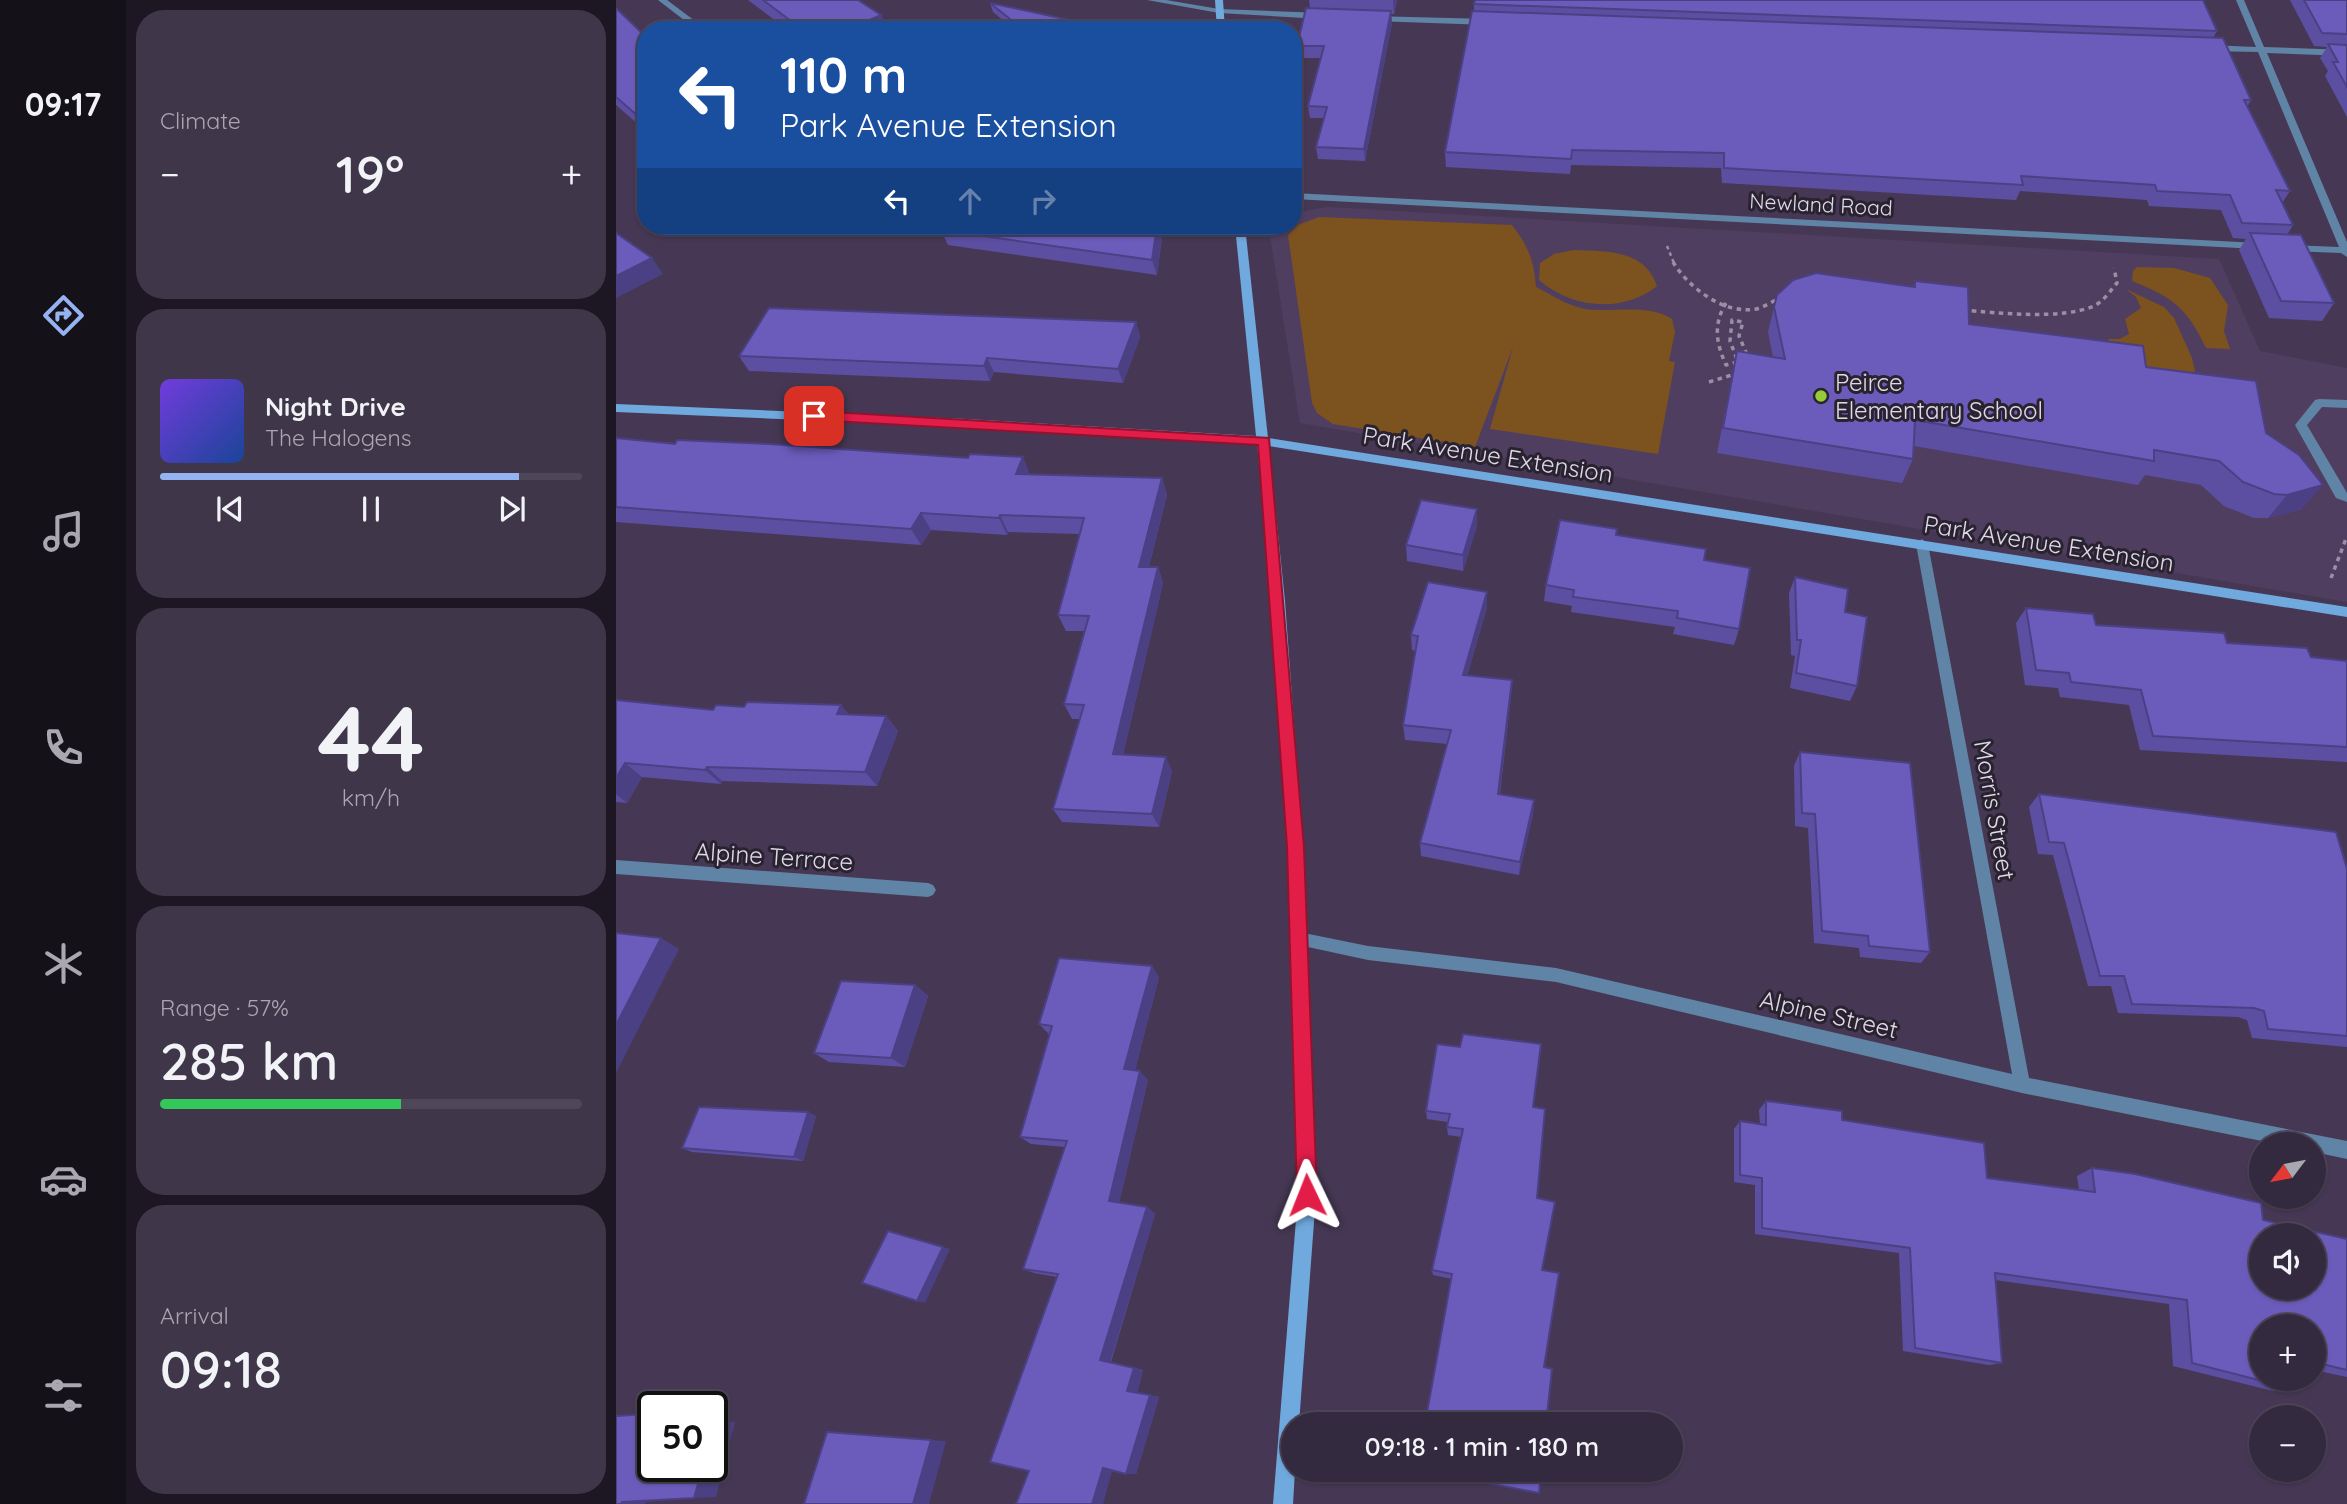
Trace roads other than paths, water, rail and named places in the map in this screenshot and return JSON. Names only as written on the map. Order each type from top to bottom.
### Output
[{"type":"main road","points":[[1219,0],[1220,21]]},
{"type":"main road","points":[[1241,235],[1279,601],[1299,939],[1307,1195],[1283,1504]]},
{"type":"main road","name":"Park Avenue Extension","points":[[616,408],[940,422],[1264,441],[2347,612]]},
{"type":"street","points":[[662,0],[691,21]]},
{"type":"street","points":[[1151,0],[1219,11],[1327,16]]},
{"type":"street","points":[[2240,0],[2346,252],[2278,247]]},
{"type":"street","points":[[1368,18],[1507,23]]},
{"type":"street","points":[[2198,47],[2347,53]]},
{"type":"street","name":"Newland Road","points":[[1302,196],[2265,246]]},
{"type":"street","points":[[2347,404],[2319,403],[2301,425],[2340,495],[2347,498]]},
{"type":"street","name":"Morris Street","points":[[1922,544],[2022,1085]]},
{"type":"street","name":"Alpine Terrace","points":[[616,867],[928,890]]},
{"type":"street","name":"Alpine Street","points":[[1299,939],[1368,953],[1556,975],[2022,1085],[2347,1150]]},
{"type":"place","name":"Peirce Elementary School","points":[[1821,396]]}]
